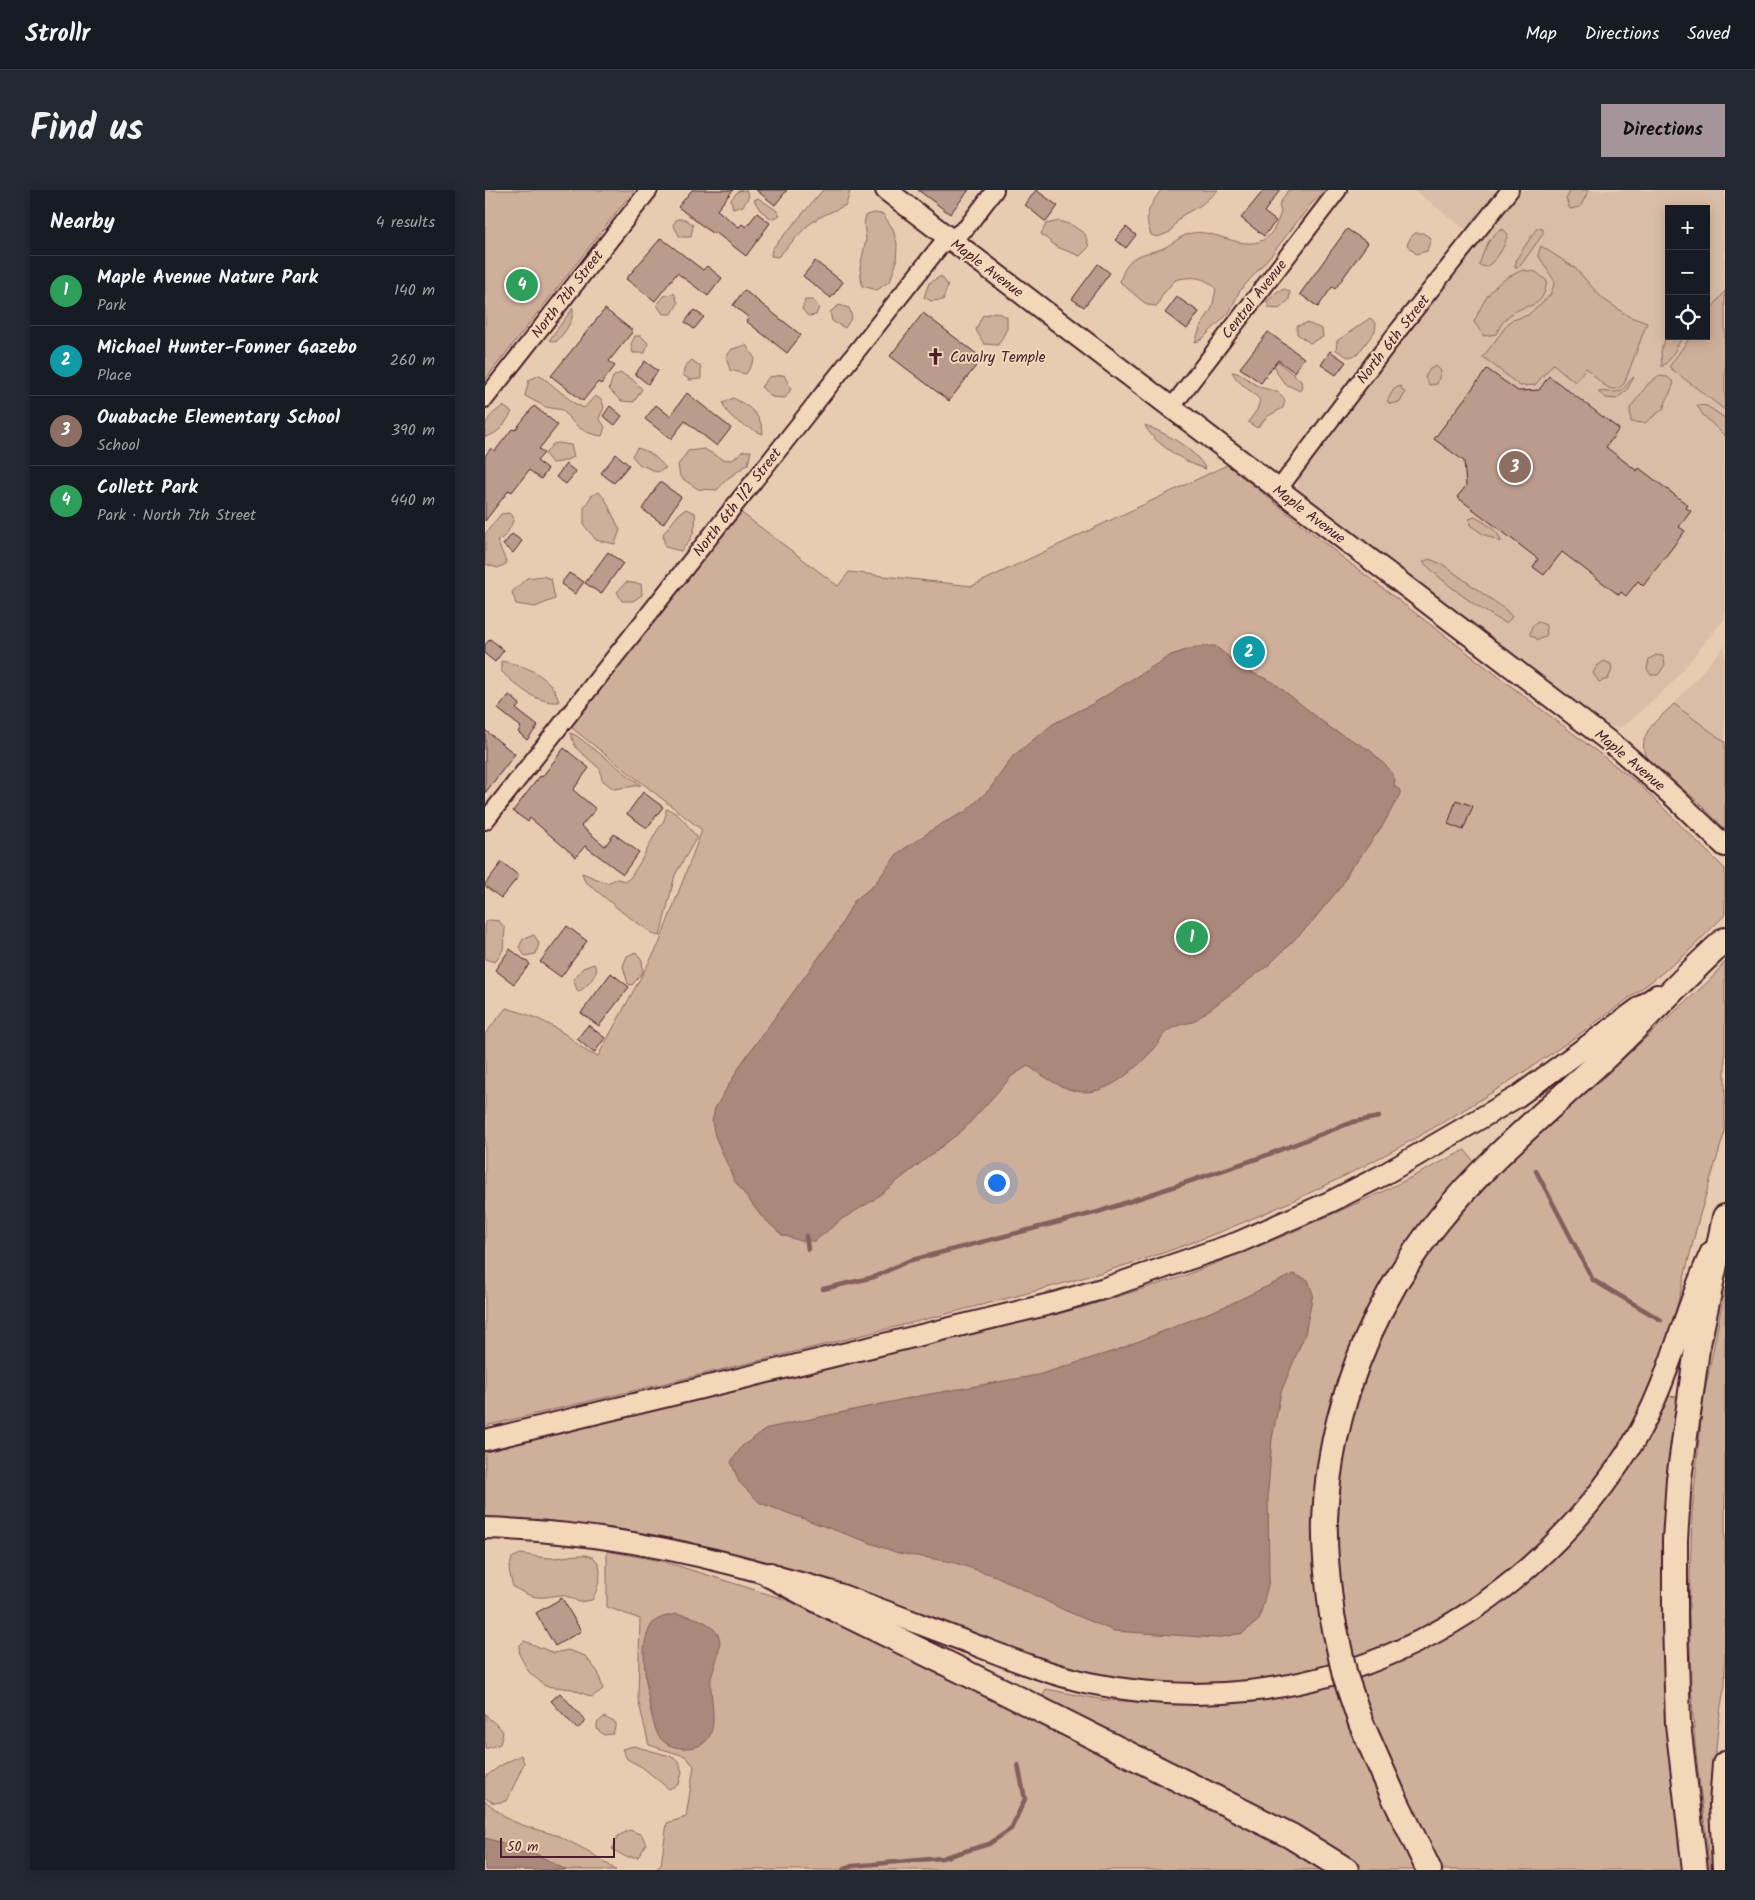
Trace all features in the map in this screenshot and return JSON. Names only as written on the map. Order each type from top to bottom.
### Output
[{"type":"highway","points":[[1429,1870],[1361,1723],[1345,1676],[1332,1615],[1327,1574],[1325,1520],[1332,1456],[1353,1373],[1377,1315],[1411,1257],[1439,1220],[1490,1164],[1614,1049],[1725,940]]},
{"type":"highway","points":[[1695,1870],[1678,1724],[1675,1540],[1679,1479],[1697,1349],[1724,1223]]},
{"type":"highway","points":[[770,1575],[1283,1832],[1346,1870]]},
{"type":"highway","points":[[1725,1764],[1723,1804],[1725,1869]]},
{"type":"main road","name":"Maple Avenue","points":[[886,190],[1619,749],[1676,799],[1725,846]]},
{"type":"main road","points":[[485,1440],[1054,1303],[1105,1288],[1239,1242],[1332,1201],[1383,1175],[1517,1097],[1699,964]]},
{"type":"main road","points":[[485,1528],[549,1531],[649,1544],[702,1556],[834,1593],[1035,1669],[1088,1682],[1135,1690],[1202,1695],[1247,1692],[1297,1685],[1389,1655],[1444,1628],[1476,1608],[1518,1577],[1553,1545],[1603,1485],[1634,1441],[1649,1414],[1696,1285],[1724,1223]]},
{"type":"street","name":"North 7th Street","points":[[485,399],[649,190]]},
{"type":"street","name":"North 6th 1/2 Street","points":[[486,819],[936,251],[966,228],[995,190]]},
{"type":"street","name":"Central Avenue","points":[[1171,408],[1338,190]]},
{"type":"street","name":"North 6th Street","points":[[1278,490],[1397,332],[1510,190]]},
{"type":"shaded area","points":[[485,190],[634,190],[485,380]]},
{"type":"shaded area","points":[[746,190],[749,196],[743,206],[733,209],[731,200],[738,191]]},
{"type":"shaded area","points":[[823,190],[850,191],[846,205],[818,218],[806,227],[778,257],[771,256],[772,249]]},
{"type":"shaded area","points":[[1161,190],[1218,190],[1201,205],[1181,216],[1170,232],[1158,237],[1151,235],[1147,216],[1150,207]]},
{"type":"shaded area","points":[[1288,190],[1326,190],[1312,203],[1239,292],[1229,313],[1201,340],[1195,342],[1200,328],[1212,308],[1216,289],[1212,285],[1197,278],[1175,280],[1163,294],[1157,306],[1147,305],[1120,282],[1126,266],[1134,258],[1165,248],[1188,234],[1210,234],[1246,243],[1263,240],[1275,228],[1281,212],[1279,205]]},
{"type":"shaded area","points":[[1414,190],[1500,190],[1467,231]]},
{"type":"shaded area","points":[[1522,190],[1725,190],[1725,291],[1710,311],[1710,205],[1665,205],[1665,340],[1688,340],[1669,367],[1725,410],[1725,618],[1674,681],[1621,727],[1601,724],[1300,494],[1298,489],[1299,477],[1405,336]]},
{"type":"shaded area","points":[[1571,190],[1589,190],[1580,207],[1570,209],[1566,199]]},
{"type":"shaded area","points":[[758,198],[776,210],[780,215],[772,219],[760,210],[754,200]]},
{"type":"shaded area","points":[[874,213],[883,214],[893,229],[897,244],[896,264],[890,281],[877,290],[862,286],[860,268],[866,239],[864,224],[866,215]]},
{"type":"shaded area","points":[[677,219],[685,219],[693,225],[691,237],[680,237],[673,225]]},
{"type":"shaded area","points":[[1059,221],[1072,225],[1085,234],[1089,247],[1080,256],[1057,247],[1041,234],[1046,224]]},
{"type":"shaded area","points":[[1537,228],[1543,229],[1543,234],[1520,266],[1515,267],[1517,258]]},
{"type":"shaded area","points":[[1503,229],[1508,234],[1500,253],[1486,267],[1479,265],[1491,239],[1498,231]]},
{"type":"shaded area","points":[[1415,233],[1423,233],[1431,238],[1427,251],[1416,254],[1407,245]]},
{"type":"shaded area","points":[[1541,246],[1575,268],[1602,298],[1628,316],[1647,323],[1624,384],[1618,388],[1612,389],[1605,386],[1586,368],[1575,382],[1553,364],[1535,385],[1520,386],[1483,357],[1510,321],[1528,315],[1550,295],[1555,282],[1538,255]]},
{"type":"shaded area","points":[[1523,270],[1536,272],[1547,281],[1542,298],[1538,302],[1510,315],[1496,334],[1484,336],[1474,322],[1487,296],[1498,285]]},
{"type":"shaded area","points":[[941,276],[948,285],[943,300],[931,301],[924,297],[929,283]]},
{"type":"shaded area","points":[[1285,289],[1290,292],[1289,300],[1279,309],[1269,308],[1267,301],[1278,291]]},
{"type":"shaded area","points":[[1725,291],[1725,410],[1669,367],[1688,340],[1710,340],[1710,311]]},
{"type":"shaded area","points":[[674,293],[678,303],[672,314],[663,314],[657,305],[664,296]]},
{"type":"shaded area","points":[[805,300],[813,300],[819,307],[816,315],[808,316],[802,309]]},
{"type":"shaded area","points":[[839,305],[849,308],[852,317],[845,328],[832,321],[830,312]]},
{"type":"shaded area","points":[[573,308],[571,321],[562,335],[556,342],[549,340]]},
{"type":"shaded area","points":[[995,312],[1007,317],[1007,329],[998,345],[984,344],[976,330],[982,316]]},
{"type":"shaded area","points":[[1370,318],[1376,323],[1375,331],[1357,355],[1348,357],[1336,350],[1337,341]]},
{"type":"shaded area","points":[[1307,323],[1322,329],[1323,337],[1310,343],[1297,334],[1297,326]]},
{"type":"shaded area","points":[[635,336],[641,336],[648,343],[645,353],[633,353],[631,344]]},
{"type":"shaded area","points":[[1665,340],[1681,340],[1670,359],[1662,367],[1661,351]]},
{"type":"shaded area","points":[[746,345],[755,359],[746,374],[730,370],[726,357],[732,349]]},
{"type":"shaded area","points":[[1266,359],[1276,360],[1301,381],[1300,391],[1285,384],[1277,373],[1276,368]]},
{"type":"shaded area","points":[[692,360],[701,367],[701,379],[690,380],[683,375],[685,366]]},
{"type":"shaded area","points":[[1436,366],[1441,371],[1437,384],[1429,385],[1425,377],[1430,369]]},
{"type":"shaded area","points":[[1232,372],[1240,374],[1260,387],[1273,390],[1281,395],[1284,399],[1283,408],[1268,416],[1257,428],[1248,422],[1257,410],[1260,400]]},
{"type":"shaded area","points":[[620,373],[632,379],[642,389],[634,402],[621,401],[609,389],[613,377]]},
{"type":"shaded area","points":[[540,375],[574,403],[584,408],[595,396],[602,400],[604,408],[599,418],[605,427],[602,436],[584,431],[563,410],[546,407],[525,396],[529,380]]},
{"type":"shaded area","points":[[784,375],[791,389],[785,398],[772,397],[761,387],[769,377]]},
{"type":"shaded area","points":[[1658,376],[1668,377],[1674,383],[1663,409],[1645,423],[1631,422],[1630,408],[1648,384]]},
{"type":"shaded area","points":[[1634,377],[1626,391],[1616,399],[1606,398],[1598,392],[1620,391]]},
{"type":"shaded area","points":[[1400,386],[1405,393],[1400,402],[1390,404],[1387,401],[1394,389]]},
{"type":"shaded area","points":[[733,398],[754,412],[760,421],[763,434],[745,426],[729,414],[723,403]]},
{"type":"shaded area","points":[[1697,405],[1707,406],[1725,418],[1725,436],[1703,415]]},
{"type":"shaded area","points":[[503,406],[512,412],[498,431],[485,437],[489,418]]},
{"type":"shaded area","points":[[1145,425],[1171,437],[1187,448],[1201,461],[1206,469],[1190,463],[1171,452],[1149,432]]},
{"type":"shaded area","points":[[553,444],[571,445],[574,457],[552,463],[545,454]]},
{"type":"shaded area","points":[[637,448],[653,455],[666,468],[657,472],[639,464],[632,456]]},
{"type":"shaded area","points":[[704,449],[722,459],[732,460],[743,451],[751,451],[748,464],[727,479],[717,490],[698,489],[680,477],[678,465],[688,451]]},
{"type":"shaded area","points":[[1227,465],[1351,564],[1638,783],[1725,869],[1725,915],[1681,958],[1640,990],[1527,1070],[1391,1152],[1297,1199],[1248,1220],[1165,1252],[1097,1274],[1027,1293],[814,1347],[485,1426],[485,1034],[506,1008],[522,1012],[544,1022],[565,1034],[585,1050],[598,1056],[659,944],[702,830],[568,725],[739,511],[838,586],[849,572],[972,586]]},
{"type":"shaded area","points":[[599,492],[605,499],[620,530],[615,544],[596,540],[584,525],[584,508],[592,495]]},
{"type":"shaded area","points":[[686,509],[695,513],[695,524],[691,538],[681,551],[665,547],[663,534],[679,514]]},
{"type":"shaded area","points":[[509,513],[514,518],[511,525],[506,535],[497,541],[507,563],[498,568],[485,564],[485,534],[501,514]]},
{"type":"shaded area","points":[[1475,517],[1495,530],[1501,542],[1483,534],[1470,525],[1469,519]]},
{"type":"shaded area","points":[[1429,559],[1442,564],[1506,610],[1512,617],[1506,623],[1473,604],[1423,562]]},
{"type":"shaded area","points":[[543,576],[551,579],[555,599],[535,607],[516,604],[512,592],[527,578]]},
{"type":"shaded area","points":[[626,582],[641,584],[642,595],[633,601],[622,601],[617,592]]},
{"type":"shaded area","points":[[1538,622],[1546,625],[1547,635],[1539,640],[1530,635],[1532,626]]},
{"type":"shaded area","points":[[1725,645],[1725,742],[1674,704]]},
{"type":"shaded area","points":[[1215,646],[1244,669],[1273,682],[1332,729],[1370,750],[1391,771],[1395,780],[1394,786],[1400,790],[1400,794],[1383,825],[1356,863],[1351,867],[1342,885],[1311,923],[1270,964],[1193,1022],[1168,1031],[1139,1064],[1113,1084],[1093,1091],[1076,1091],[1054,1082],[1028,1066],[1012,1076],[964,1129],[872,1201],[842,1219],[815,1241],[801,1241],[782,1235],[761,1216],[734,1180],[715,1136],[712,1122],[715,1108],[743,1061],[838,931],[854,901],[874,885],[898,853],[941,824],[965,812],[989,790],[1013,756],[1053,724],[1094,703],[1171,655],[1196,647]]},
{"type":"shaded area","points":[[1656,655],[1663,656],[1665,665],[1658,675],[1651,675],[1647,669],[1649,659]]},
{"type":"shaded area","points":[[501,661],[519,665],[537,673],[551,685],[559,702],[542,700],[527,693],[501,671]]},
{"type":"shaded area","points":[[1604,661],[1611,664],[1612,670],[1608,679],[1599,682],[1593,673],[1597,666]]},
{"type":"shaded area","points":[[1674,704],[1725,742],[1725,829],[1696,800],[1646,758],[1644,741],[1646,734],[1655,722]]},
{"type":"shaded area","points":[[570,733],[577,736],[641,785],[614,789],[602,780],[600,769],[576,748]]},
{"type":"shaded area","points":[[666,809],[679,816],[697,837],[675,875],[660,936],[655,935],[622,912],[584,880],[582,873],[607,883],[617,879],[626,881],[630,878],[663,821]]},
{"type":"shaded area","points":[[489,920],[499,921],[505,928],[503,950],[495,962],[485,959],[485,922]]},
{"type":"shaded area","points":[[534,935],[539,943],[536,954],[525,956],[519,947],[523,939]]},
{"type":"shaded area","points":[[636,952],[642,960],[643,972],[632,985],[628,984],[623,966],[627,956]]},
{"type":"shaded area","points":[[1725,962],[1725,1131],[1699,1218],[1667,1346],[1646,1398],[1627,1434],[1605,1469],[1578,1505],[1546,1541],[1479,1596],[1391,1645],[1353,1660],[1340,1586],[1336,1530],[1341,1467],[1352,1412],[1367,1365],[1388,1317],[1446,1225],[1486,1182],[1709,981]]},
{"type":"shaded area","points":[[594,964],[597,970],[594,977],[578,992],[573,980],[583,968]]},
{"type":"shaded area","points":[[1465,1150],[1476,1164],[1331,1412],[1332,1666],[1236,1684],[1167,1685],[1079,1674],[764,1563],[686,1541],[625,1530],[561,1522],[485,1517],[485,1452],[1081,1308],[1181,1277],[1279,1238],[1382,1192]]},
{"type":"shaded area","points":[[1293,1274],[1308,1280],[1313,1294],[1305,1334],[1281,1392],[1272,1439],[1268,1491],[1269,1581],[1259,1620],[1243,1633],[1217,1638],[1114,1631],[1066,1611],[996,1576],[952,1562],[898,1553],[760,1503],[739,1482],[731,1462],[742,1446],[768,1428],[919,1396],[1038,1375],[1117,1350],[1228,1305]]},
{"type":"shaded area","points":[[1725,1289],[1725,1685],[1716,1754],[1714,1800],[1715,1870],[1710,1870],[1695,1744],[1689,1611],[1692,1512],[1703,1401]]},
{"type":"shaded area","points":[[1667,1396],[1678,1397],[1665,1517],[1662,1625],[1669,1730],[1684,1870],[1442,1870],[1384,1750],[1358,1677],[1397,1662],[1471,1623],[1538,1573],[1596,1513],[1621,1479]]},
{"type":"shaded area","points":[[607,1551],[662,1561],[796,1603],[856,1626],[1334,1870],[655,1870],[661,1865],[667,1823],[686,1817],[694,1766],[685,1756],[649,1745],[638,1699],[640,1619],[607,1607]]},
{"type":"shaded area","points":[[520,1554],[547,1558],[582,1555],[593,1557],[597,1561],[600,1574],[592,1600],[579,1602],[559,1595],[532,1596],[513,1587],[509,1570],[512,1558]]},
{"type":"shaded area","points":[[676,1614],[705,1622],[715,1630],[720,1639],[711,1679],[713,1721],[711,1731],[707,1740],[700,1745],[688,1748],[673,1746],[660,1738],[653,1720],[645,1676],[645,1640],[652,1624],[663,1617]]},
{"type":"shaded area","points":[[524,1641],[554,1653],[568,1650],[585,1656],[598,1672],[603,1689],[592,1697],[572,1689],[545,1686],[529,1672],[520,1656],[519,1646]]},
{"type":"shaded area","points":[[1336,1684],[1419,1870],[1356,1870],[1040,1702],[1046,1689],[1104,1700],[1206,1705],[1253,1702],[1302,1693]]},
{"type":"shaded area","points":[[485,1713],[503,1732],[500,1744],[485,1749]]},
{"type":"shaded area","points":[[604,1717],[616,1723],[613,1734],[604,1735],[597,1729],[597,1723]]},
{"type":"shaded area","points":[[634,1746],[670,1756],[679,1761],[682,1772],[679,1784],[669,1789],[642,1767],[627,1759],[622,1749]]},
{"type":"shaded area","points":[[521,1755],[524,1763],[507,1801],[494,1803],[485,1798],[485,1777],[500,1766]]},
{"type":"shaded area","points":[[485,1801],[508,1819],[559,1836],[588,1851],[616,1870],[485,1870]]},
{"type":"shaded area","points":[[630,1830],[642,1835],[646,1845],[638,1857],[626,1857],[612,1849],[618,1836]]},
{"type":"shaded area","points":[[485,1838],[503,1843],[520,1852],[536,1854],[566,1870],[485,1870]]},
{"type":"building","points":[[692,190],[733,190],[717,210],[739,227],[742,224],[746,227],[757,213],[770,223],[746,256],[678,207]]},
{"type":"building","points":[[756,190],[787,190],[775,205]]},
{"type":"building","points":[[918,190],[969,190],[950,214]]},
{"type":"building","points":[[1036,190],[1058,206],[1046,222],[1025,205]]},
{"type":"building","points":[[1264,190],[1280,190],[1264,212],[1276,221],[1264,236],[1241,218]]},
{"type":"building","points":[[1126,227],[1136,235],[1126,248],[1115,240]]},
{"type":"building","points":[[1347,229],[1368,243],[1335,289],[1332,287],[1318,307],[1300,294]]},
{"type":"building","points":[[661,238],[703,270],[707,266],[722,278],[708,296],[677,273],[655,301],[626,279]]},
{"type":"building","points":[[815,261],[843,282],[831,298],[803,276]]},
{"type":"building","points":[[1098,264],[1110,273],[1084,307],[1072,299]]},
{"type":"building","points":[[744,290],[801,335],[787,353],[746,321],[749,318],[733,305]]},
{"type":"building","points":[[1177,297],[1199,312],[1187,329],[1165,313]]},
{"type":"building","points":[[605,309],[633,331],[609,361],[615,366],[601,384],[598,382],[583,401],[551,376]]},
{"type":"building","points":[[694,310],[704,317],[694,329],[685,322]]},
{"type":"building","name":"Cavalry Temple","points":[[923,313],[982,358],[949,401],[890,356]]},
{"type":"building","points":[[1268,332],[1304,358],[1294,372],[1278,360],[1261,383],[1240,368]]},
{"type":"building","points":[[1330,351],[1346,362],[1336,375],[1321,365]]},
{"type":"building","points":[[645,361],[658,371],[648,384],[635,374]]},
{"type":"building","points":[[1487,369],[1518,391],[1539,390],[1549,376],[1619,429],[1606,447],[1637,471],[1639,468],[1688,505],[1686,508],[1691,511],[1679,527],[1685,531],[1643,586],[1638,581],[1626,596],[1621,592],[1619,595],[1562,552],[1544,575],[1533,567],[1538,559],[1457,497],[1466,486],[1464,461],[1434,439]]},
{"type":"building","points":[[687,393],[731,428],[717,446],[685,421],[671,439],[645,419],[656,405],[670,416]]},
{"type":"building","points":[[534,406],[558,425],[539,449],[544,453],[537,461],[548,469],[541,479],[529,470],[512,492],[509,490],[485,521],[485,456],[491,448],[495,451],[512,429],[515,430]]},
{"type":"building","points":[[610,406],[622,416],[615,425],[603,416]]},
{"type":"building","points":[[616,454],[629,465],[614,483],[601,473]]},
{"type":"building","points":[[566,464],[576,472],[566,484],[556,477]]},
{"type":"building","points":[[660,482],[681,497],[663,524],[642,509]]},
{"type":"building","points":[[512,534],[522,541],[513,553],[503,545]]},
{"type":"building","points":[[608,552],[623,563],[601,594],[585,583]]},
{"type":"building","points":[[569,573],[584,582],[575,594],[561,584]]},
{"type":"building","points":[[490,639],[504,650],[495,662],[485,654],[485,645]]},
{"type":"building","points":[[509,695],[520,704],[516,709],[538,726],[527,740],[518,732],[521,727],[498,709]]},
{"type":"building","points":[[485,730],[515,754],[485,793]]},
{"type":"building","points":[[564,748],[589,768],[573,790],[596,809],[581,826],[605,846],[614,834],[639,852],[623,874],[585,846],[576,857],[530,818],[528,822],[513,811]]},
{"type":"building","points":[[643,792],[663,807],[647,828],[627,814]]},
{"type":"building","points":[[1456,800],[1473,806],[1463,830],[1448,824]]},
{"type":"building","points":[[502,862],[519,876],[501,898],[485,886],[485,884]]},
{"type":"building","points":[[567,926],[587,941],[561,977],[540,962]]},
{"type":"building","points":[[510,949],[530,964],[514,984],[495,970]]},
{"type":"building","points":[[611,973],[629,987],[599,1026],[581,1013]]},
{"type":"building","points":[[588,1025],[605,1038],[594,1053],[577,1039]]},
{"type":"building","points":[[562,1598],[581,1631],[555,1646],[536,1613]]},
{"type":"building","points":[[560,1693],[586,1721],[577,1729],[551,1701]]},
{"type":"waterway","points":[[823,1289],[874,1277],[908,1261],[1098,1212],[1259,1158],[1353,1122],[1379,1117]]},
{"type":"waterway","points":[[1536,1171],[1593,1280],[1661,1320]]},
{"type":"waterway","points":[[806,1236],[808,1249]]},
{"type":"waterway","points":[[843,1870],[852,1866],[942,1858],[989,1844],[1011,1829],[1025,1799],[1018,1765]]},
{"type":"place","name":"Collett Park","points":[[522,285]]},
{"type":"place","name":"Cavalry Temple","points":[[936,357]]},
{"type":"place","name":"Ouabache Elementary School","points":[[1515,467]]},
{"type":"place","name":"Michael Hunter-Fonner Gazebo","points":[[1249,652]]},
{"type":"place","name":"Maple Avenue Nature Park","points":[[1192,937]]}]
